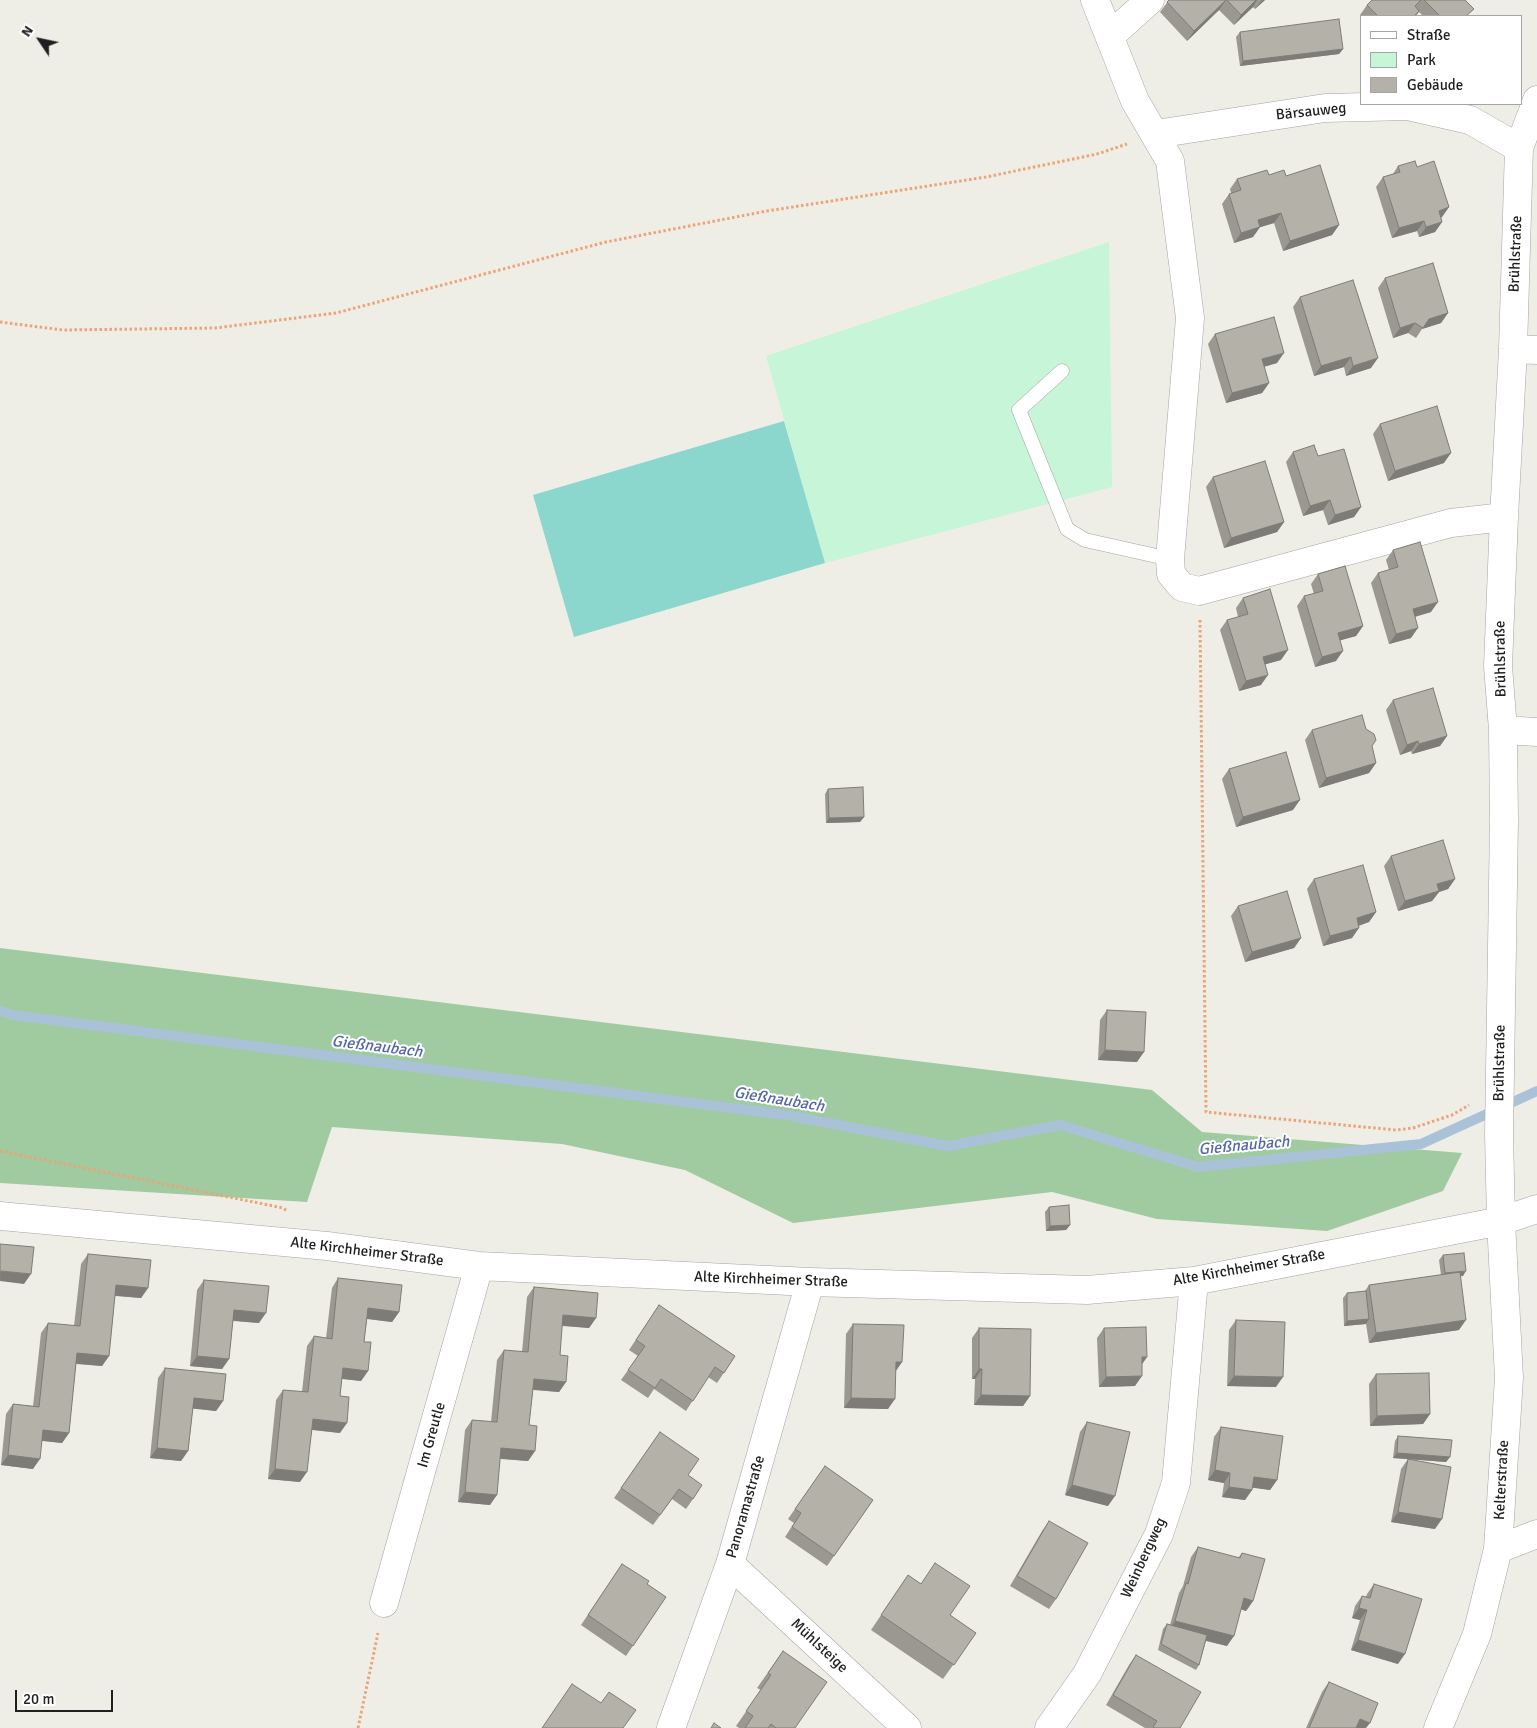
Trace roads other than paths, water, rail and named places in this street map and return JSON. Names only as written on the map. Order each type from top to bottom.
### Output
[{"type":"street","points":[[1095,0],[1135,101],[1156,134],[1170,161],[1190,318],[1170,559],[1171,574],[1182,587],[1199,591],[1452,523],[1504,517]]},
{"type":"street","points":[[1110,36],[1150,0]]},
{"type":"street","name":"Brühlstraße","points":[[1501,1221],[1499,1135],[1504,821],[1503,730],[1498,666],[1504,517],[1525,349],[1519,148],[1537,100]]},
{"type":"street","name":"Bärsauweg","points":[[1156,134],[1325,108],[1408,106],[1470,120],[1519,148]]},
{"type":"street","points":[[1503,730],[1537,732]]},
{"type":"street","name":"Alte Kirchheimer Straße","points":[[0,1216],[327,1246],[479,1266],[810,1282],[1086,1290],[1194,1280],[1501,1221],[1537,1209]]},
{"type":"street","name":"Kelterstraße","points":[[1438,1728],[1477,1634],[1498,1549],[1509,1378],[1501,1221]]},
{"type":"street","name":"Im Greutle","points":[[384,1603],[479,1266]]},
{"type":"street","name":"Weinbergweg","points":[[1048,1728],[1091,1665],[1159,1534],[1176,1483],[1194,1280]]},
{"type":"street","name":"Panoramastraße","points":[[671,1728],[730,1564],[810,1282]]},
{"type":"street","points":[[1498,1549],[1537,1534]]},
{"type":"street","name":"Mühlsteige","points":[[730,1564],[907,1728]]},
{"type":"lane","points":[[1062,371],[1019,410],[1067,529],[1085,540],[1170,559]]},
{"type":"waterway","name":"Gießnaubach","points":[[0,1011],[13,1015],[786,1115],[948,1146],[1060,1125],[1198,1167],[1421,1144],[1537,1091]]}]
